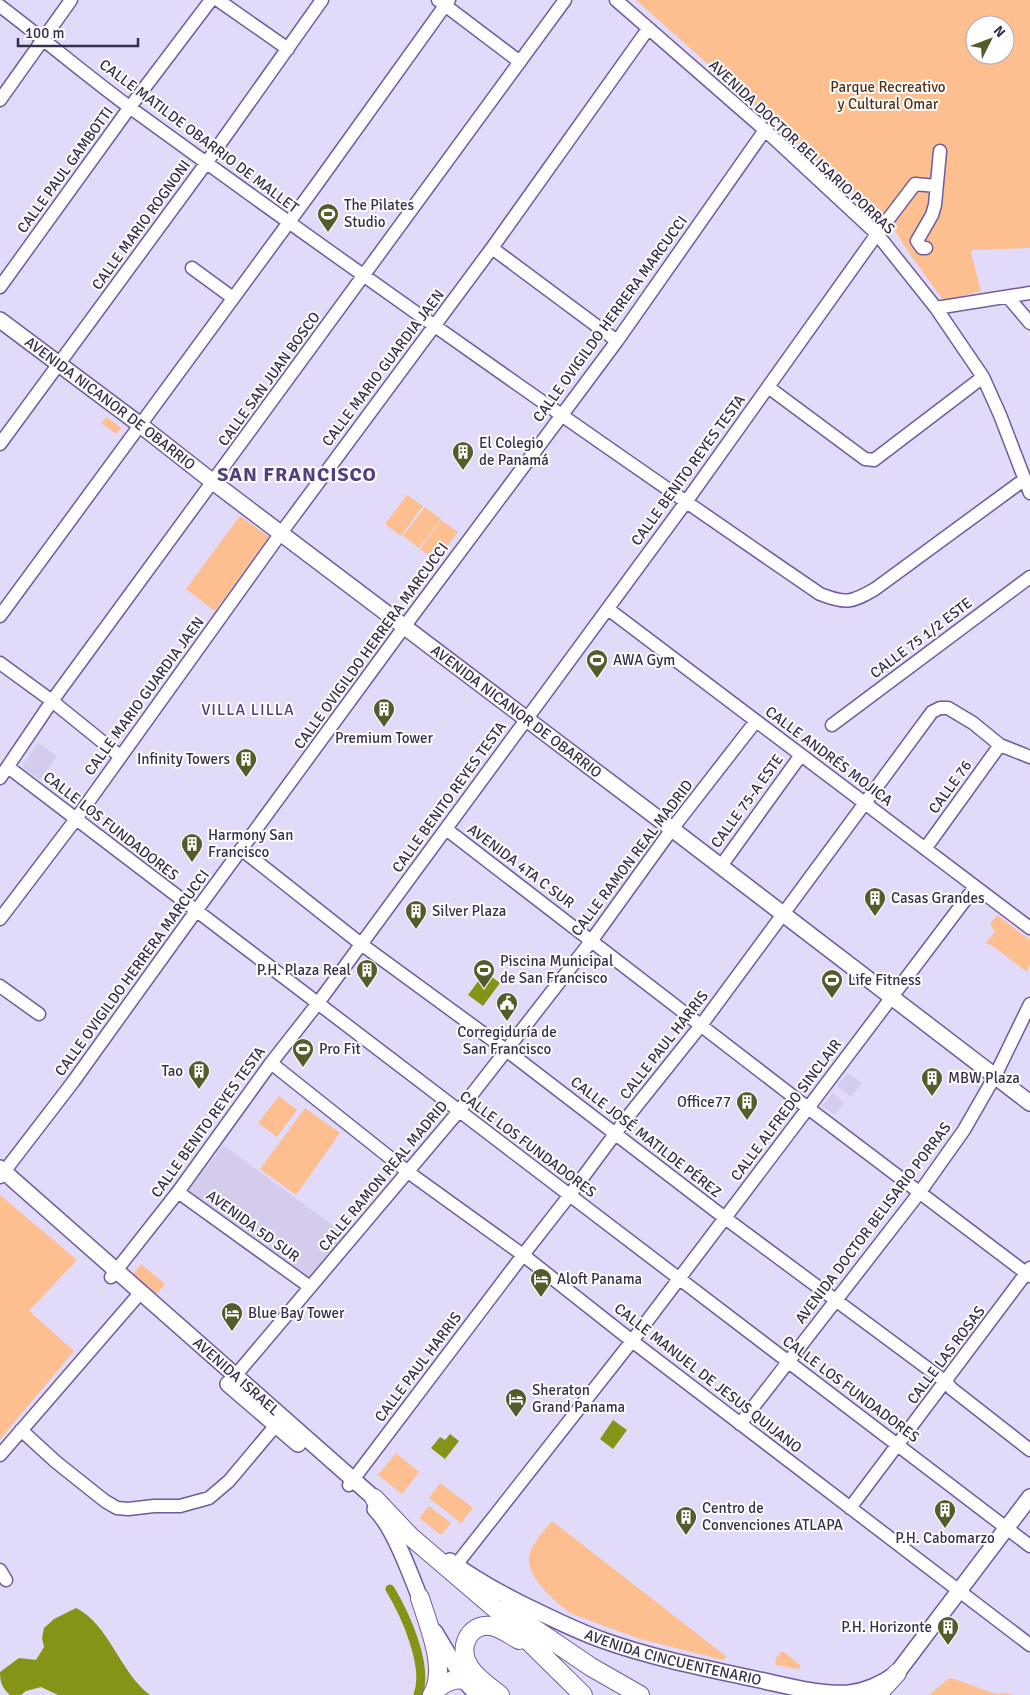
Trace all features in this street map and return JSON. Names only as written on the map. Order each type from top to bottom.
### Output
[{"type":"highway","points":[[374,1498],[410,1536],[499,1612],[539,1658],[576,1695]]},
{"type":"highway","points":[[382,1516],[584,1695]]},
{"type":"highway","points":[[476,1579],[503,1603],[565,1650],[591,1668],[640,1695]]},
{"type":"highway","points":[[420,1598],[438,1662],[434,1693]]},
{"type":"highway","points":[[500,1695],[477,1677],[468,1665],[464,1652],[467,1638],[478,1628],[490,1626],[499,1628],[527,1643]]},
{"type":"highway","points":[[877,1695],[899,1672]]},
{"type":"highway","points":[[891,1695],[899,1672]]},
{"type":"highway","points":[[434,1693],[451,1681],[463,1679],[472,1682],[492,1695]]},
{"type":"main road","name":"AVENIDA NICANOR DE OBARRIO","points":[[0,320],[721,866],[1030,1103]]},
{"type":"main road","name":"AVENIDA ISRAEL","points":[[1,1174],[232,1380],[352,1482]]},
{"type":"main road","name":"AVENIDA ISRAEL","points":[[232,1380],[276,1425],[374,1498],[414,1533],[476,1579]]},
{"type":"main road","points":[[352,1482],[382,1516],[391,1532],[435,1632],[463,1679],[477,1695]]},
{"type":"main road","name":"AVENIDA CINCUENTENARIO","points":[[884,1695],[899,1672],[1030,1497]]},
{"type":"main road","name":"AVENIDA CINCUENTENARIO","points":[[476,1579],[562,1624],[606,1641],[697,1666],[832,1694],[862,1690],[881,1683],[899,1672]]},
{"type":"street","points":[[0,100],[71,0]]},
{"type":"street","name":"CALLE PAUL GAMBOTTI","points":[[0,287],[210,0]]},
{"type":"street","points":[[218,0],[288,49]]},
{"type":"street","name":"CALLE MARIO ROGNONI","points":[[0,444],[207,162],[322,0]]},
{"type":"street","name":"CALLE SAN JUAN BOSCO","points":[[4,772],[52,701],[365,276],[565,0]]},
{"type":"street","name":"AVENIDA DOCTOR BELISARIO PORRAS","points":[[616,0],[764,130],[877,234],[936,308],[982,376],[1000,415],[1030,493]]},
{"type":"street","points":[[0,616],[288,222],[444,2],[520,62]]},
{"type":"street","name":"CALLE MATILDE OBARRIO DE MALLET","points":[[0,6],[130,107],[288,222],[561,417],[820,594],[839,602],[858,599],[875,589],[1025,479]]},
{"type":"street","name":"CALLE MARIO GUARDIA JAEN","points":[[0,920],[76,819],[280,533],[492,248],[648,30]]},
{"type":"street","name":"CALLE OVIGILDO HERRERA MARCUCCI","points":[[1,1174],[73,1082],[404,627],[617,341],[764,130]]},
{"type":"street","points":[[926,248],[922,248],[917,242],[935,205],[940,151]]},
{"type":"street","name":"CALLE BENITO REYES TESTA","points":[[114,1274],[178,1192],[271,1063],[318,1003],[608,609],[877,234],[915,184],[936,186]]},
{"type":"street","points":[[492,248],[617,341]]},
{"type":"street","points":[[192,268],[233,298]]},
{"type":"street","points":[[936,308],[1030,293]]},
{"type":"street","points":[[1008,297],[1030,323]]},
{"type":"street","points":[[768,386],[865,459],[874,460],[982,376]]},
{"type":"street","name":"CALLE 75 1/2 ESTE","points":[[832,725],[1030,577]]},
{"type":"street","name":"CALLE ANDRÉS MOJICA","points":[[608,609],[1030,928]]},
{"type":"street","points":[[0,664],[52,701],[120,756]]},
{"type":"street","name":"CALLE PAUL HARRIS","points":[[352,1482],[615,1134],[702,1024],[932,712],[940,708],[948,708],[1000,745],[1030,757]]},
{"type":"street","name":"CALLE RAMON REAL MADRID","points":[[232,1380],[459,1111],[592,940],[672,829],[756,721]]},
{"type":"street","name":"CALLE 76","points":[[925,849],[1000,745]]},
{"type":"street","name":"CALLE 75-A ESTE","points":[[721,866],[801,755]]},
{"type":"street","name":"CALLE LOS FUNDADORES","points":[[4,772],[76,819],[678,1280],[1030,1546]]},
{"type":"street","name":"AVENIDA 4TA C SUR","points":[[446,829],[702,1024],[808,1108],[1029,1272]]},
{"type":"street","name":"CALLE JOSÉ MATILDE PÉREZ","points":[[242,849],[361,944],[506,1050],[725,1218],[946,1382],[952,1389],[1030,1450]]},
{"type":"street","name":"CALLE ALFREDO SINCLAIR","points":[[456,1565],[632,1341],[975,887]]},
{"type":"street","points":[[0,986],[39,1014]]},
{"type":"street","name":"AVENIDA DOCTOR BELISARIO PORRAS","points":[[740,1424],[920,1192],[964,1130],[995,1076],[1030,1004]]},
{"type":"street","name":"CALLE MANUEL DE JESUS QUIJANO","points":[[271,1063],[408,1172],[523,1255],[632,1341],[1030,1645]]},
{"type":"street","name":"AVENIDA 5D SUR","points":[[178,1192],[310,1287]]},
{"type":"street","name":"CALLE LAS ROSAS","points":[[850,1508],[1029,1272]]},
{"type":"street","points":[[0,1455],[138,1295]]},
{"type":"street","points":[[21,1430],[56,1462],[105,1501],[117,1508],[128,1509],[180,1506],[209,1498],[228,1481],[276,1425]]},
{"type":"shaded area","points":[[38,743],[57,756],[40,780],[23,768],[23,764]]},
{"type":"shaded area","name":"Piscina Municipal de San Francisco","points":[[485,972],[500,983],[483,1006],[468,995]]},
{"type":"shaded area","points":[[848,1073],[862,1083],[851,1097],[837,1086]]},
{"type":"shaded area","points":[[833,1093],[844,1103],[835,1115],[822,1106]]},
{"type":"shaded area","points":[[223,1145],[347,1236],[309,1281],[188,1192]]},
{"type":"shaded area","points":[[613,1420],[627,1430],[613,1449],[600,1439]]},
{"type":"shaded area","points":[[450,1434],[459,1441],[445,1459],[431,1448],[440,1437],[445,1440]]},
{"type":"shaded area","points":[[76,1608],[97,1625],[131,1675],[150,1695],[58,1695],[41,1687],[26,1691],[21,1695],[10,1695],[5,1690],[1,1682],[0,1672],[19,1658],[36,1660],[44,1647],[42,1638],[44,1628],[54,1619]]},
{"type":"green space","name":"Parque Recreativo y Cultural Omar","points":[[636,0],[1030,0],[1030,248],[972,250],[971,253],[981,291],[944,301],[894,229],[896,224],[883,213],[880,214],[780,129],[779,123],[767,112],[763,113]]},
{"type":"green space","points":[[107,417],[121,428],[116,434],[101,423]]},
{"type":"green space","points":[[407,495],[423,506],[401,536],[385,524]]},
{"type":"green space","points":[[425,507],[441,519],[419,548],[403,536]]},
{"type":"green space","points":[[240,516],[269,537],[215,611],[186,589]]},
{"type":"green space","points":[[441,520],[458,532],[436,561],[420,549]]},
{"type":"green space","points":[[997,915],[1030,940],[1030,964],[1027,972],[986,943],[995,932],[990,924]]},
{"type":"green space","points":[[279,1096],[297,1110],[277,1137],[258,1123]]},
{"type":"green space","points":[[305,1108],[340,1133],[296,1195],[260,1169]]},
{"type":"green space","points":[[0,1195],[77,1260],[29,1311],[74,1351],[0,1439]]},
{"type":"green space","points":[[141,1264],[165,1284],[152,1299],[129,1279]]},
{"type":"green space","points":[[396,1453],[419,1472],[402,1494],[378,1475]]},
{"type":"green space","points":[[440,1483],[473,1508],[461,1523],[429,1498]]},
{"type":"green space","points":[[429,1506],[451,1523],[441,1535],[419,1518]]},
{"type":"green space","points":[[552,1521],[727,1657],[723,1660],[640,1639],[572,1614],[565,1609],[536,1579],[529,1561],[534,1544]]},
{"type":"green space","points":[[781,1652],[784,1652],[800,1665],[800,1668],[776,1665],[775,1660]]},
{"type":"green space","points":[[949,1678],[994,1693],[1013,1695],[929,1695]]},
{"type":"waterway","points":[[390,1589],[414,1640],[418,1655],[421,1683],[418,1695]]},
{"type":"place","name":"The Pilates Studio","points":[[328,233]]},
{"type":"place","name":"El Colegio de Panamá","points":[[463,471]]},
{"type":"place","name":"AWA Gym","points":[[597,679]]},
{"type":"place","name":"Premium Tower","points":[[384,728]]},
{"type":"place","name":"Infinity Towers","points":[[246,778]]},
{"type":"place","name":"Harmony San Francisco","points":[[192,863]]},
{"type":"place","name":"Casas Grandes","points":[[875,917]]},
{"type":"place","name":"Silver Plaza","points":[[416,930]]},
{"type":"place","name":"P.H. Plaza Real","points":[[367,989]]},
{"type":"place","name":"Piscina Municipal de San Francisco","points":[[484,989]]},
{"type":"place","name":"Life Fitness","points":[[832,999]]},
{"type":"place","name":"Corregiduría de San Francisco","points":[[507,1022]]},
{"type":"place","name":"Pro Fit","points":[[303,1068]]},
{"type":"place","name":"Tao","points":[[199,1090]]},
{"type":"place","name":"MBW Plaza","points":[[932,1097]]},
{"type":"place","name":"Office77","points":[[747,1121]]},
{"type":"place","name":"Aloft Panama","points":[[541,1298]]},
{"type":"place","name":"Blue Bay Tower","points":[[232,1332]]},
{"type":"place","name":"Sheraton Grand Panama","points":[[516,1418]]},
{"type":"place","name":"P.H. Cabomarzo","points":[[945,1529]]},
{"type":"place","name":"Centro de Convenciones ATLAPA","points":[[686,1536]]},
{"type":"place","name":"P.H. Horizonte","points":[[948,1646]]},
{"type":"district","name":"SAN FRANCISCO","points":[[297,474]]},
{"type":"district","name":"VILLA LILLA","points":[[248,709]]}]
